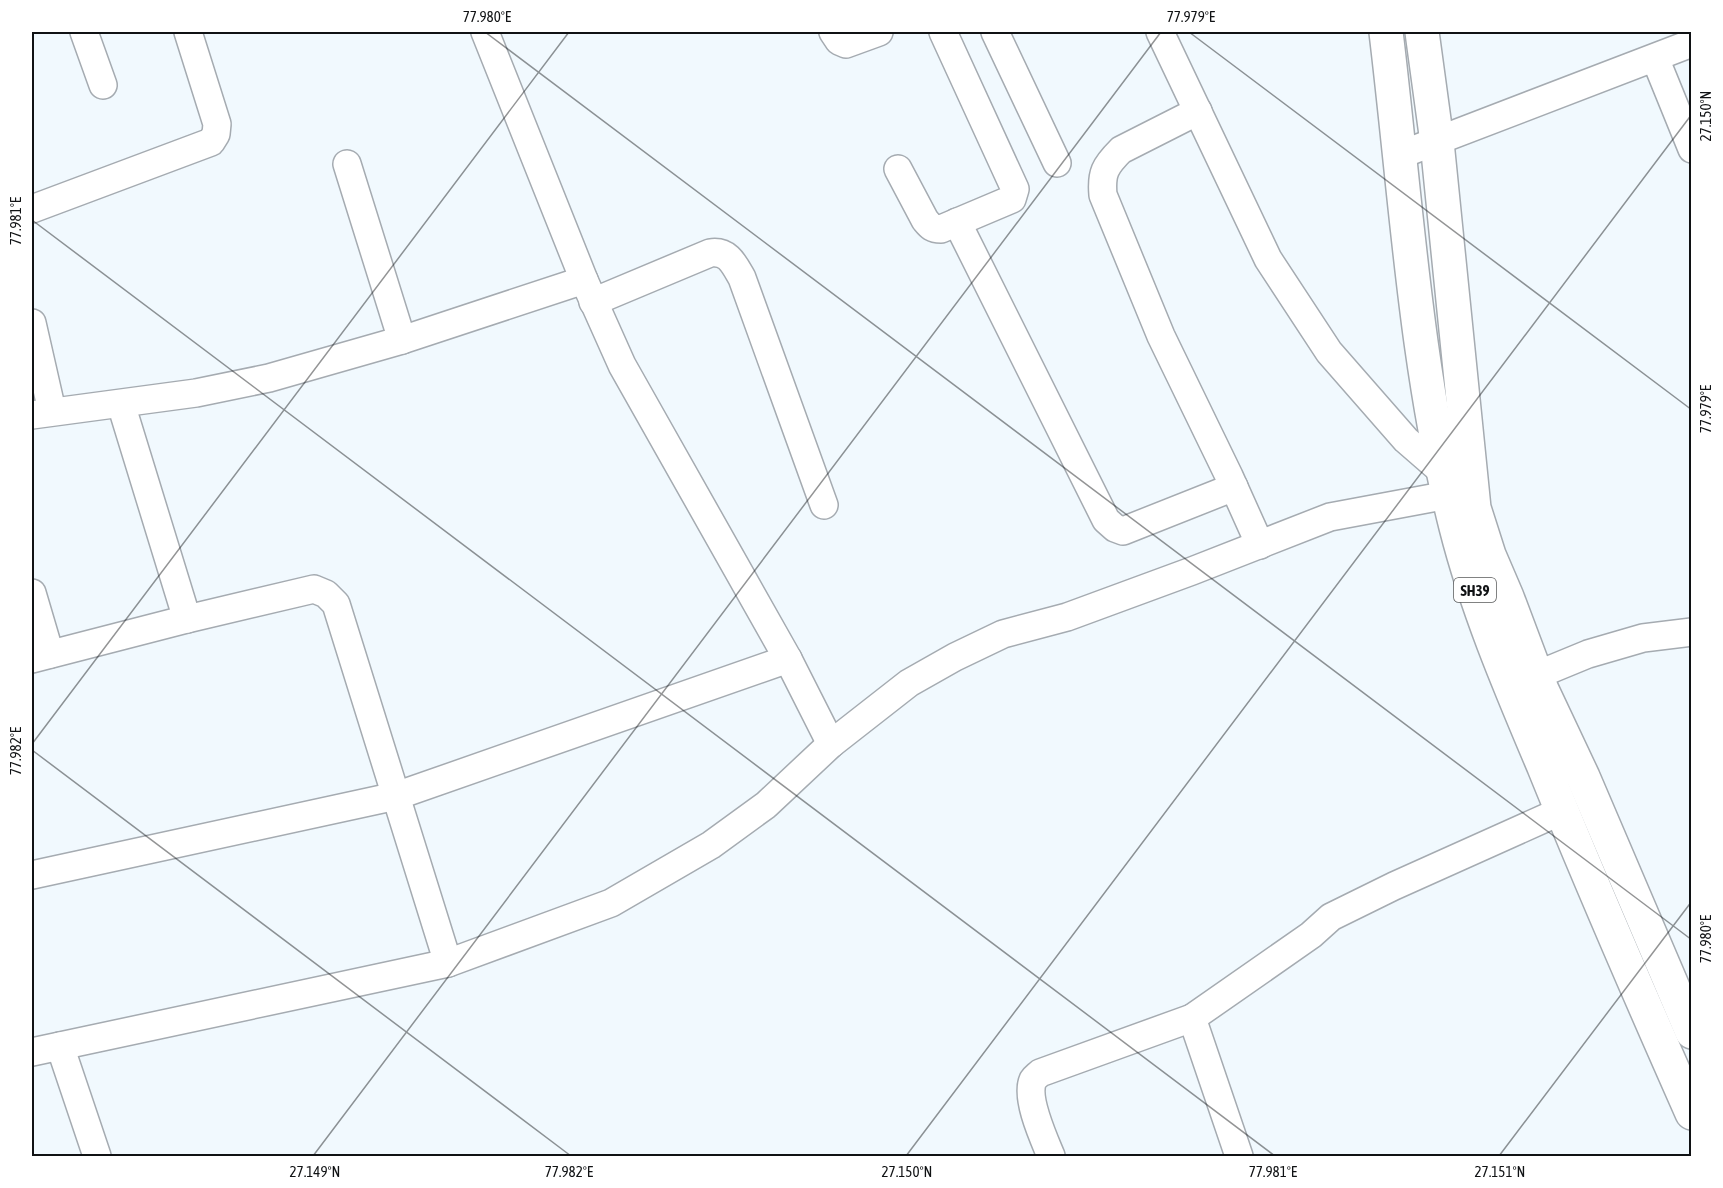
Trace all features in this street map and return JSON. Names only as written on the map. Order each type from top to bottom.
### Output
[{"type":"main road","name":"SH39","points":[[1386,32],[1416,312],[1435,436],[1455,486],[1474,508],[1489,555],[1507,597],[1523,681],[1561,811],[1692,1113]]},
{"type":"main road","name":"SH39","points":[[1422,32],[1437,142],[1455,486]]},
{"type":"main road","name":"SH39","points":[[1523,681],[1542,690],[1583,777],[1692,1032]]},
{"type":"street","points":[[84,32],[103,85]]},
{"type":"street","points":[[32,209],[211,142],[216,134],[216,124],[188,32]]},
{"type":"street","points":[[485,32],[589,291],[622,365],[788,659],[831,744]]},
{"type":"street","points":[[832,32],[846,44],[879,32]]},
{"type":"street","points":[[898,169],[930,226],[934,229],[941,229],[1012,200],[1015,189],[943,32]]},
{"type":"street","points":[[995,32],[1057,163]]},
{"type":"street","points":[[1160,32],[1268,259],[1329,352],[1406,440],[1455,486]]},
{"type":"street","points":[[1400,155],[1692,43]]},
{"type":"street","points":[[1655,58],[1692,149]]},
{"type":"street","points":[[1198,111],[1121,150],[1104,171],[1103,195],[1161,336],[1260,545]]},
{"type":"street","points":[[347,164],[402,340]]},
{"type":"street","points":[[957,222],[1106,520],[1115,528],[1123,531],[1234,487]]},
{"type":"street","points":[[32,323],[42,413],[196,393],[269,378],[589,291],[715,252],[730,258],[742,278],[824,505]]},
{"type":"street","points":[[121,404],[187,619]]},
{"type":"street","points":[[32,1052],[448,963],[611,903],[711,845],[739,825],[766,805],[831,744],[909,683],[955,657],[1003,634],[1067,617],[1330,517],[1455,486]]},
{"type":"street","points":[[32,593],[41,657],[314,589],[326,594],[336,604],[448,963]]},
{"type":"street","points":[[1523,681],[1588,654],[1642,638],[1692,632]]},
{"type":"street","points":[[32,875],[396,796],[788,659]]},
{"type":"street","points":[[1051,1156],[1036,1116],[1032,1095],[1033,1081],[1040,1073],[1192,1018],[1311,935],[1331,917],[1561,811]]},
{"type":"street","points":[[1192,1018],[1239,1156]]},
{"type":"street","points":[[60,1046],[97,1156]]}]
